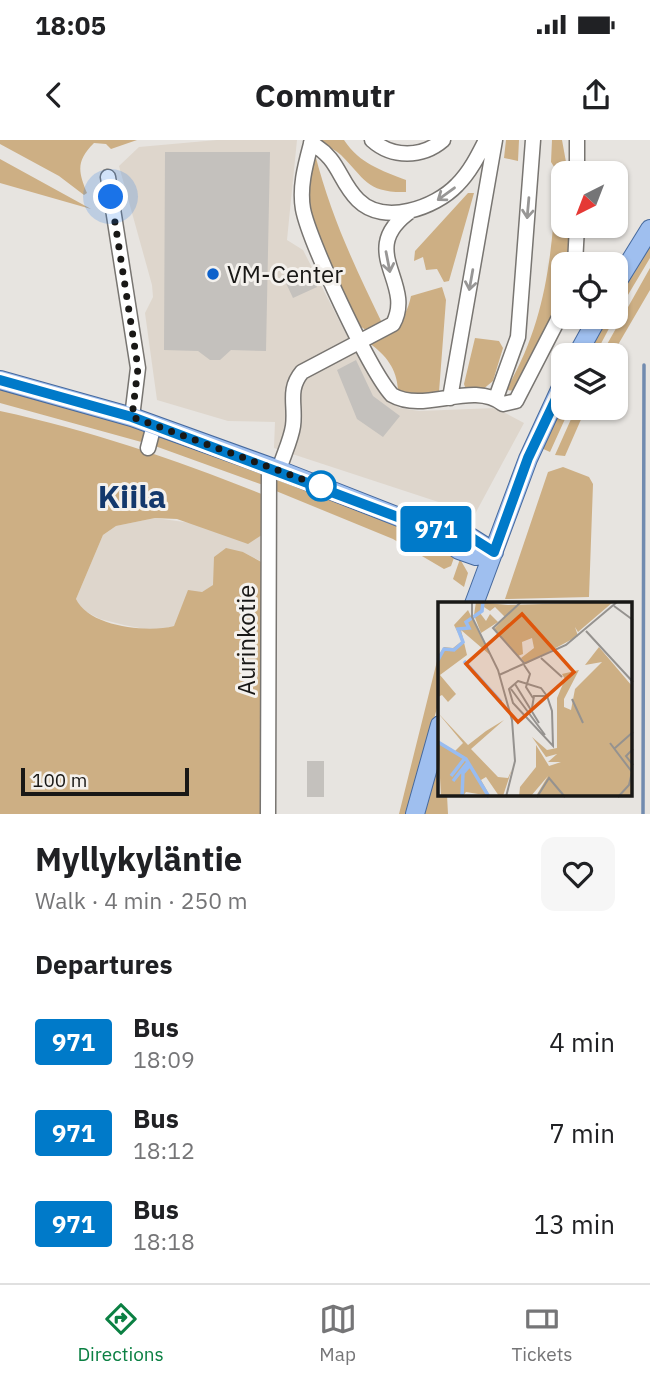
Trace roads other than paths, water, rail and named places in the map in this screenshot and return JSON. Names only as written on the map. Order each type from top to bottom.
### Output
[{"type":"main road","points":[[628,265],[650,229]]},
{"type":"main road","points":[[0,380],[132,417],[274,468],[427,528],[459,550],[476,556],[494,552]]},
{"type":"main road","points":[[475,602],[528,458],[551,409]]},
{"type":"main road","points":[[415,814],[438,731]]},
{"type":"street","points":[[372,140],[388,150],[413,154],[443,140]]},
{"type":"street","points":[[360,340],[393,324],[398,315],[398,302],[386,260],[386,244],[397,220],[412,210],[440,199],[456,186],[471,168],[486,140]]},
{"type":"street","points":[[450,398],[495,140]]},
{"type":"street","points":[[496,398],[518,337],[534,140]]},
{"type":"street","points":[[576,140],[576,161]]},
{"type":"street","points":[[412,210],[379,211],[363,205],[356,198],[339,166],[315,144],[303,181],[306,222],[360,340],[392,395],[411,402],[450,398],[496,398],[509,404],[519,398],[554,329]]},
{"type":"street","points":[[108,177],[138,368],[132,417]]},
{"type":"street","name":"Aurinkotie","points":[[268,814],[274,468],[293,427],[291,388],[296,379],[302,372],[360,340]]},
{"type":"street","points":[[148,448],[154,425]]},
{"type":"waterway","points":[[643,814],[644,365]]},
{"type":"place","name":"VM-Center","points":[[213,274]]},
{"type":"district","name":"Kiila","points":[[132,496]]}]
